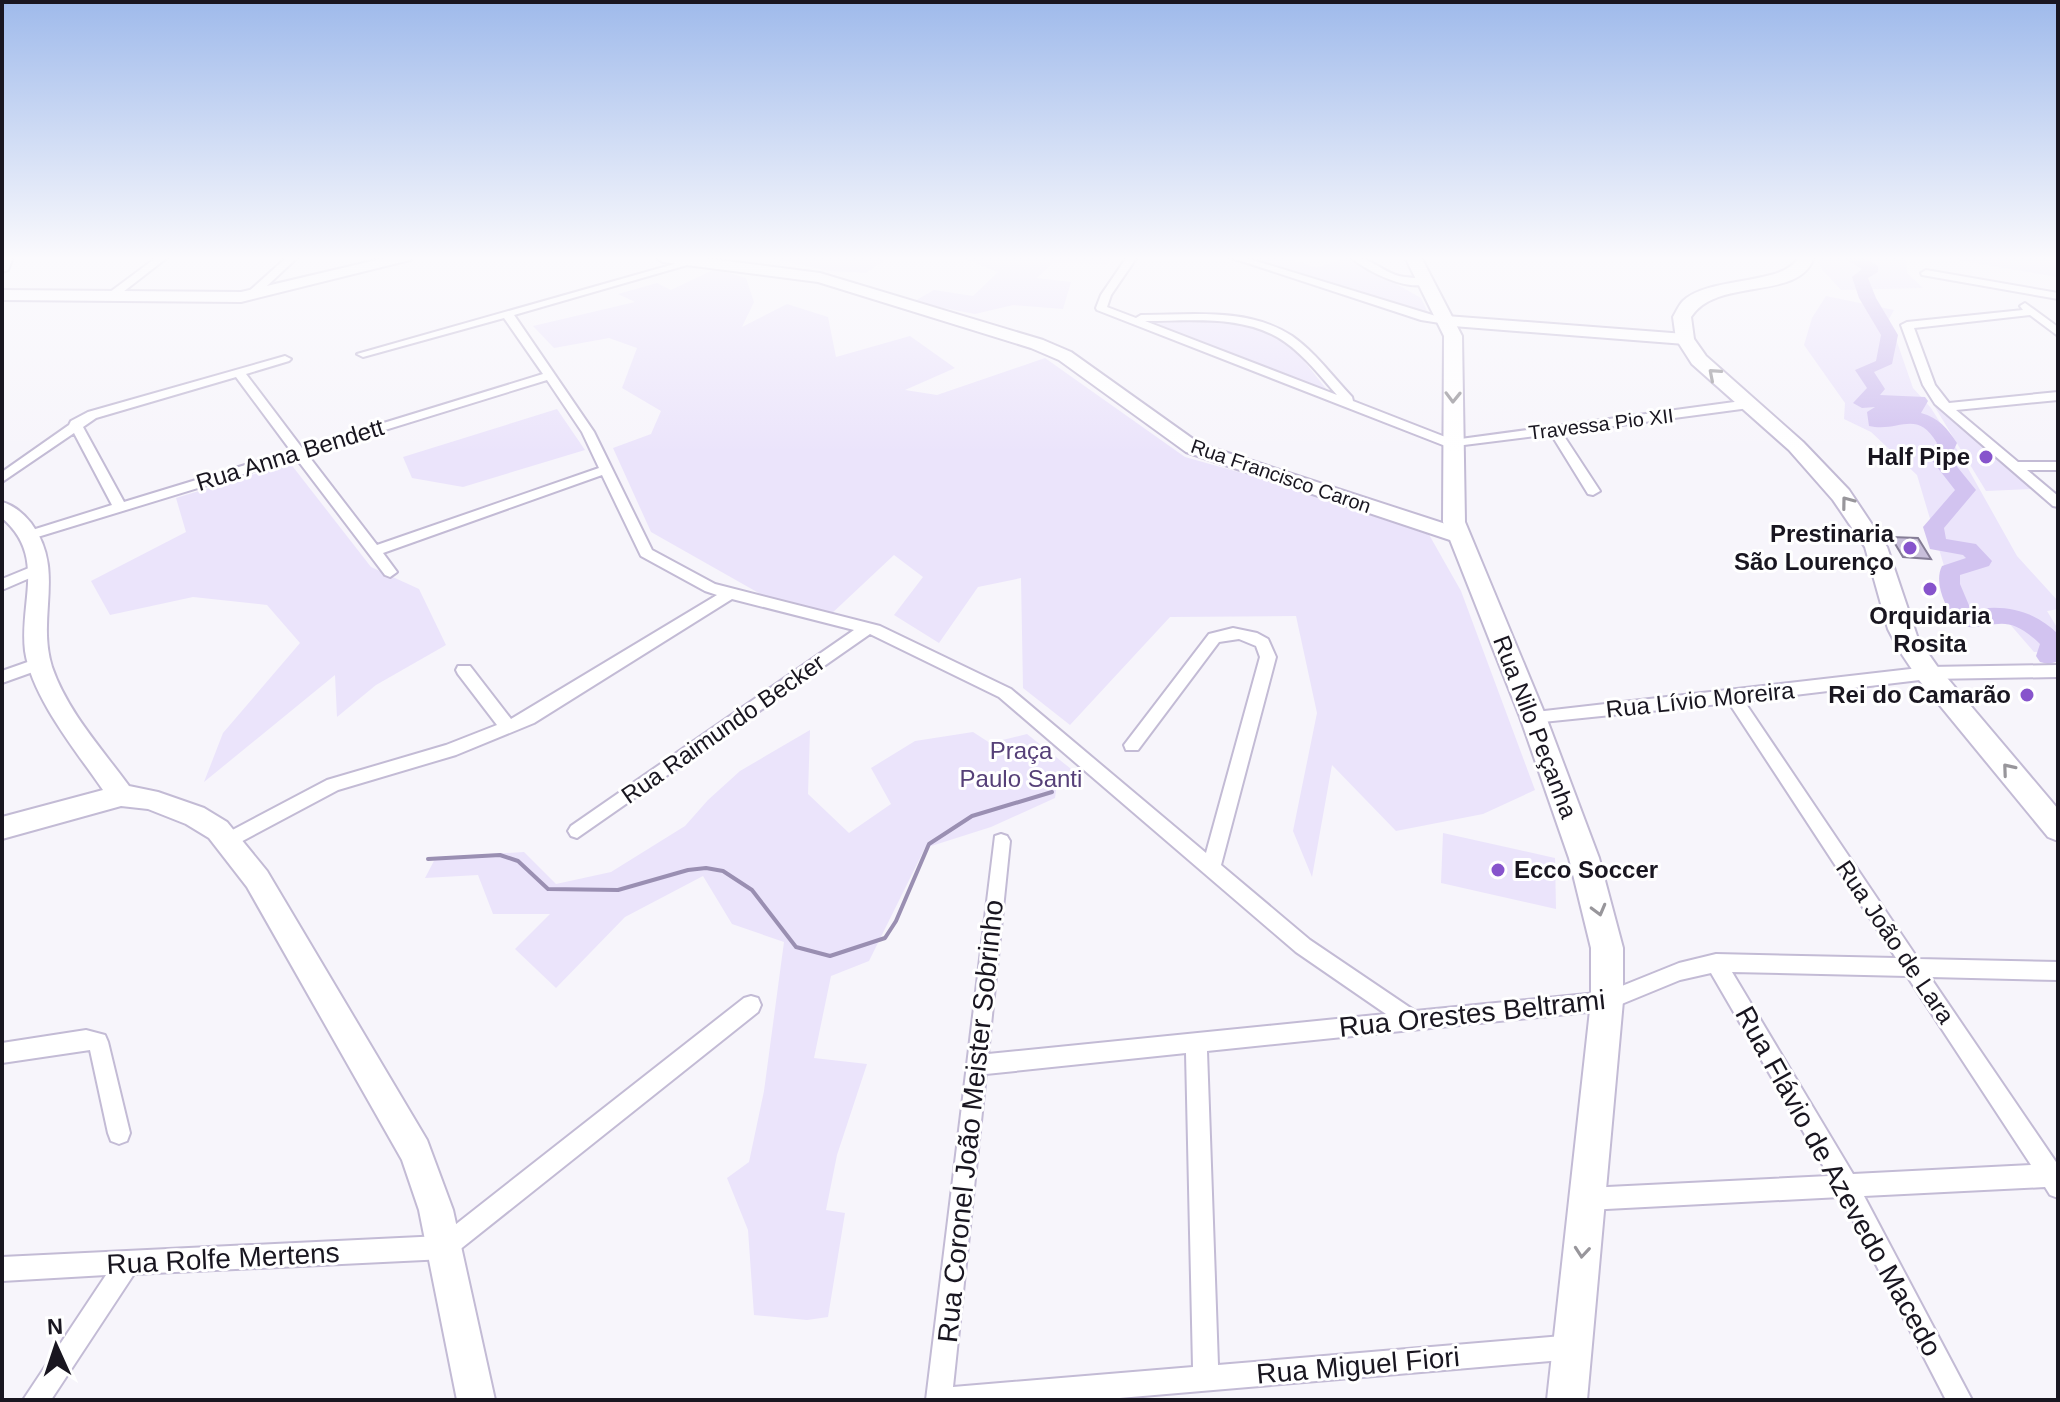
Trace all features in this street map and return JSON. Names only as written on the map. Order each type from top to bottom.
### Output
[{"type":"main road","name":"Rua Nilo Peçanha","points":[[1447,322],[1453,336],[1451,506],[1457,535],[1533,717],[1575,830],[1603,925],[1608,969],[1567,1400]]},
{"type":"main road","points":[[1683,322],[1685,339],[1699,360],[1817,467],[1856,514],[1883,563],[1900,629],[1928,673],[2058,829]]},
{"type":"street","points":[[363,354],[480,322]]},
{"type":"street","points":[[513,322],[588,432],[646,553],[691,580],[729,594],[868,628],[1005,693],[1303,946],[1413,1021]]},
{"type":"street","name":"Rua Francisco Caron","points":[[966,322],[1065,356],[1193,448],[1457,535]]},
{"type":"street","points":[[1138,322],[1452,444]]},
{"type":"street","points":[[1239,322],[1268,328],[1296,344],[1352,405]]},
{"type":"street","points":[[1465,322],[1685,339]]},
{"type":"street","points":[[1932,322],[1907,325],[1931,390],[1945,407],[2058,503]]},
{"type":"street","points":[[2,478],[75,424],[105,410],[285,359]]},
{"type":"street","points":[[238,372],[390,572]]},
{"type":"street","name":"Rua Anna Bendett","points":[[31,535],[549,376]]},
{"type":"street","points":[[1945,407],[2058,396]]},
{"type":"street","name":"Travessa Pio XII","points":[[1452,444],[1749,404]]},
{"type":"street","points":[[75,424],[120,507]]},
{"type":"street","points":[[1554,430],[1593,491]]},
{"type":"street","points":[[2017,466],[2058,466]]},
{"type":"street","points":[[375,551],[607,469]]},
{"type":"street","points":[[2,508],[31,535],[41,568],[36,638],[39,664],[52,690],[121,796]]},
{"type":"street","points":[[2,585],[41,568]]},
{"type":"street","points":[[229,840],[333,785],[450,750],[509,728],[546,709],[729,594]]},
{"type":"street","name":"Rua Raimundo Becker","points":[[577,831],[868,628]]},
{"type":"street","points":[[1132,745],[1214,638],[1223,634],[1246,634],[1263,643],[1268,657],[1211,867]]},
{"type":"street","points":[[2,677],[39,664]]},
{"type":"street","points":[[464,670],[509,728]]},
{"type":"street","name":"Rua Lívio Moreira","points":[[1533,717],[1928,673],[2058,671]]},
{"type":"street","name":"Rua João de Lara","points":[[1733,697],[2056,1179]]},
{"type":"street","points":[[2,828],[121,796],[149,799],[195,816],[229,840],[257,879],[405,1133],[425,1178],[445,1247],[476,1400]]},
{"type":"street","name":"Rua Coronel João Meister Sobrinho","points":[[939,1400],[1001,841]]},
{"type":"street","name":"Rua Orestes Beltrami","points":[[977,1065],[1607,1001],[1679,972],[1716,963],[2057,972]]},
{"type":"street","name":"Rua Flávio de Azevedo Macedo","points":[[1716,963],[1847,1186],[1959,1400]]},
{"type":"street","points":[[445,1247],[751,1005]]},
{"type":"street","points":[[2,1053],[86,1040],[98,1042],[119,1133]]},
{"type":"street","points":[[1196,1043],[1206,1378]]},
{"type":"street","points":[[1587,1199],[2056,1179]]},
{"type":"street","name":"Rua Rolfe Mertens","points":[[2,1269],[445,1247]]},
{"type":"street","points":[[36,1400],[128,1263]]},
{"type":"street","name":"Rua Miguel Fiori","points":[[950,1400],[1574,1347]]},
{"type":"green space","points":[[548,322],[744,322],[742,327],[751,322],[829,322],[836,357],[910,336],[955,368],[905,390],[937,395],[1045,358],[1185,457],[1423,524],[1461,591],[1535,790],[1483,814],[1396,831],[1332,765],[1312,877],[1293,831],[1317,713],[1296,616],[1170,617],[1070,725],[1023,688],[1021,578],[978,587],[939,643],[894,615],[923,577],[894,555],[829,616],[764,596],[651,532],[613,448],[651,434],[661,411],[622,388],[637,348],[609,338],[554,348],[533,326]]},
{"type":"green space","points":[[1148,322],[1234,322],[1273,333],[1287,343],[1328,391]]},
{"type":"green space","points":[[1811,322],[1890,322],[1913,388],[1931,408],[1961,456],[2017,556],[2058,601],[2058,609],[2047,611],[2058,629],[2058,651],[2034,652],[2008,622],[1961,623],[1917,475],[1871,432],[1844,419],[1845,403],[1804,345]]},
{"type":"green space","points":[[1933,404],[2031,489],[1986,491]]},
{"type":"green space","points":[[557,409],[585,450],[463,487],[412,478],[403,457]]},
{"type":"green space","points":[[290,463],[371,567],[419,589],[446,645],[376,685],[337,717],[335,675],[204,782],[223,733],[300,643],[267,605],[193,597],[110,615],[91,581],[186,532],[176,498]]},
{"type":"green space","name":"Praça Paulo Santi","points":[[810,730],[808,794],[849,833],[891,804],[871,768],[915,741],[973,732],[990,743],[1027,734],[1080,776],[1057,783],[1055,798],[991,827],[925,848],[869,961],[831,976],[814,1058],[867,1064],[837,1155],[826,1210],[845,1213],[828,1317],[807,1320],[754,1315],[748,1230],[727,1178],[749,1162],[764,1091],[784,942],[732,924],[703,876],[625,917],[556,988],[515,949],[550,914],[493,914],[478,875],[425,878],[436,857],[524,852],[556,884],[611,872],[685,826],[740,771]]},
{"type":"green space","name":"Ecco Soccer","points":[[1443,833],[1555,858],[1556,909],[1441,883]]},
{"type":"building","name":"Prestinaria São Lourenço","points":[[1891,537],[1918,538],[1931,559],[1903,557]]},
{"type":"waterway","points":[[1883,322],[1890,335],[1888,352],[1883,364],[1864,370],[1876,389],[1862,403],[1891,399],[1919,401],[1916,409],[1876,412],[1876,422],[1908,417],[1925,420],[1940,432],[1947,443],[1940,458],[1966,490],[1933,527],[1937,544],[1969,549],[1981,561],[1950,571],[1949,584],[1964,619],[1990,615],[2022,619],[2052,642],[2048,656]]},
{"type":"waterway","points":[[428,859],[500,855],[518,861],[548,889],[618,890],[688,870],[706,868],[723,871],[752,890],[796,947],[830,956],[885,938],[896,921],[929,844],[972,816],[1052,792]]},
{"type":"place","name":"Half Pipe","points":[[1986,457]]},
{"type":"place","name":"Prestinaria São Lourenço","points":[[1910,548]]},
{"type":"place","name":"Orquidaria Rosita","points":[[1930,589]]},
{"type":"place","name":"Rei do Camarão","points":[[2027,695]]},
{"type":"place","name":"Ecco Soccer","points":[[1498,870]]}]
